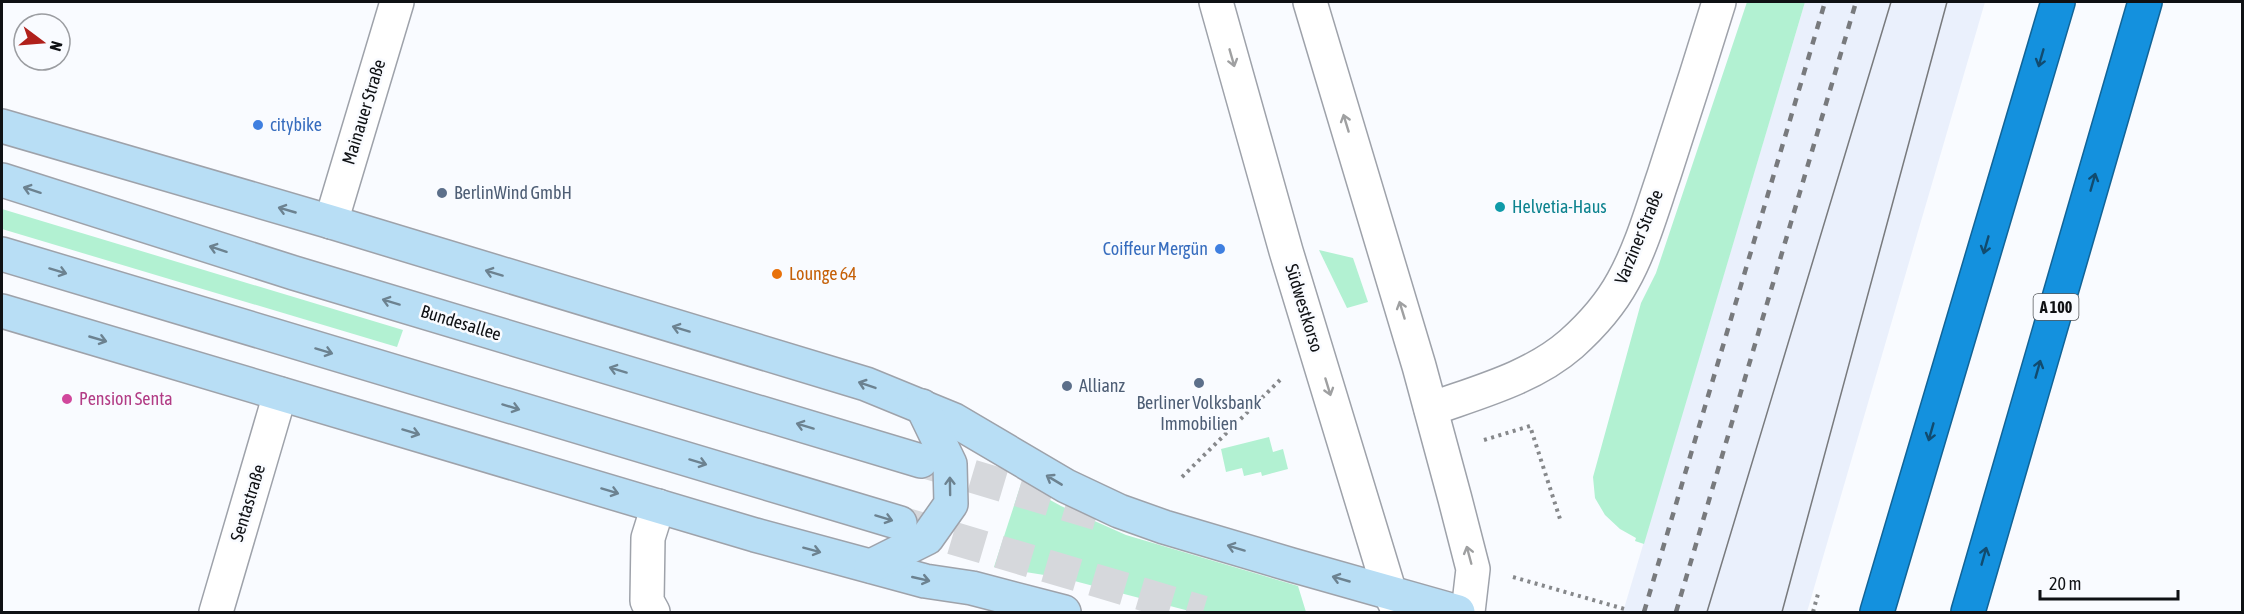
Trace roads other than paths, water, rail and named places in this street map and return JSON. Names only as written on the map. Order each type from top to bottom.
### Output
[{"type":"highway","points":[[1878,611],[2058,2]]},
{"type":"highway","name":"A 100","points":[[1968,612],[2145,2]]},
{"type":"main road","points":[[2,126],[331,222],[866,384],[922,406],[980,434],[1066,486],[1119,511],[1395,603],[1458,612]]},
{"type":"main road","name":"Bundesallee","points":[[2,180],[294,273],[921,461]]},
{"type":"main road","points":[[2,254],[900,523]]},
{"type":"main road","points":[[2,311],[658,506],[925,581],[972,588],[1064,612]]},
{"type":"main road","points":[[871,566],[927,538],[951,504],[950,464],[922,406]]},
{"type":"street","name":"Mainauer Straße","points":[[331,222],[397,2]]},
{"type":"street","name":"Südwestkorso","points":[[1216,2],[1286,251],[1395,603]]},
{"type":"street","points":[[1310,2],[1431,409],[1473,569],[1468,612]]},
{"type":"street","name":"Varziner Straße","points":[[1431,409],[1490,388],[1538,367],[1570,345],[1596,319],[1614,295],[1633,260],[1654,204],[1719,2]]},
{"type":"street","name":"Sentastraße","points":[[216,612],[280,394]]},
{"type":"street","points":[[653,612],[647,602],[648,538],[658,506]]},
{"type":"tunnel","points":[[925,462],[1111,518]]},
{"type":"tunnel","points":[[905,524],[1203,612]]},
{"type":"tram line","points":[[1707,612],[1891,2]]},
{"type":"tram line","points":[[1782,612],[1947,2]]},
{"type":"railway","points":[[1644,612],[1825,2]]},
{"type":"railway","points":[[1676,612],[1856,2]]},
{"type":"place","name":"citybike","points":[[258,125]]},
{"type":"place","name":"BerlinWind GmbH","points":[[442,193]]},
{"type":"place","name":"Helvetia-Haus","points":[[1500,207]]},
{"type":"place","name":"Coiffeur Mergün","points":[[1220,249]]},
{"type":"place","name":"Lounge 64","points":[[777,274]]},
{"type":"place","name":"Berliner Volksbank Immobilien","points":[[1199,383]]},
{"type":"place","name":"Allianz","points":[[1067,386]]},
{"type":"place","name":"Pension Senta","points":[[67,399]]}]
